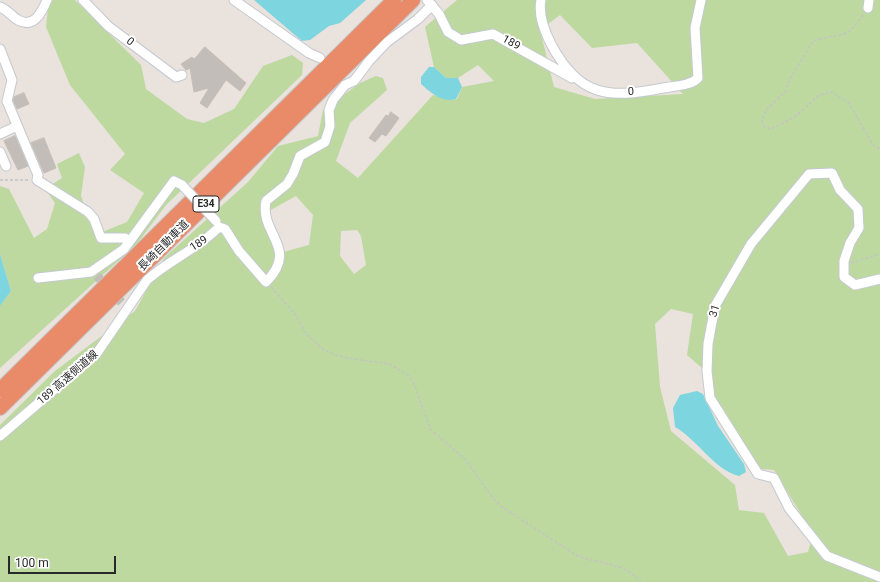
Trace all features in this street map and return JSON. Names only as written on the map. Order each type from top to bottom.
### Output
[{"type":"highway","name":"長崎自動車道","points":[[0,390],[394,0]]},
{"type":"highway","name":"長崎自動車道","points":[[0,408],[413,0]]},
{"type":"street","points":[[0,7],[6,9],[18,20],[32,22],[43,12],[47,0]]},
{"type":"street","name":"0","points":[[83,0],[108,26],[155,62],[176,77],[182,75]]},
{"type":"street","points":[[234,0],[309,53],[320,58]]},
{"type":"street","name":"0","points":[[541,0],[539,8],[542,23],[564,66],[576,80],[594,89],[624,93],[647,91],[695,81],[698,74],[695,28],[701,0]]},
{"type":"street","name":"189","points":[[38,278],[94,274],[129,242],[174,180],[182,184],[218,224],[225,229],[239,250],[266,282],[280,264],[280,257],[277,242],[266,217],[266,201],[287,184],[293,174],[300,156],[325,142],[330,126],[329,110],[332,100],[345,85],[354,81],[369,61],[387,42],[418,19],[430,3],[439,14],[448,32],[461,40],[468,40],[493,34],[576,80]]},
{"type":"street","points":[[0,49],[12,80],[7,101],[38,177],[88,212],[94,219],[101,238],[125,238],[129,242]]},
{"type":"street","points":[[0,134],[18,126]]},
{"type":"street","points":[[0,152],[6,166]]},
{"type":"street","name":"31","points":[[844,264],[850,243],[859,228],[858,209],[840,190],[832,173],[810,174],[751,244],[715,306],[708,344],[707,371],[710,398],[758,474],[774,478],[789,508],[827,556],[880,577]]},
{"type":"street","name":"189","points":[[125,308],[152,275],[210,237],[218,224]]},
{"type":"street","points":[[844,264],[844,277],[855,285],[880,280]]},
{"type":"street","name":"189 高速側道線","points":[[0,436],[98,353],[125,308]]},
{"type":"path","points":[[869,4],[853,29],[841,36],[813,41],[790,79],[786,91],[766,110],[762,120],[764,127],[771,129],[796,116],[819,95],[832,92],[849,103],[873,144],[880,149]]},
{"type":"path","points":[[0,180],[38,177]]},
{"type":"path","points":[[844,264],[857,263],[880,254]]},
{"type":"path","points":[[266,282],[295,314],[306,334],[323,348],[333,354],[347,358],[389,364],[408,375],[414,384],[431,430],[465,459],[484,488],[502,507],[576,555],[588,560],[620,566],[632,572],[641,582]]},
{"type":"green space","points":[[53,0],[75,0],[141,65],[146,89],[187,119],[204,123],[234,109],[263,66],[292,55],[303,63],[302,75],[166,205],[137,244],[0,368],[0,306],[11,291],[0,254],[0,186],[9,189],[34,238],[47,229],[55,203],[45,189],[62,178],[57,164],[79,153],[85,167],[81,196],[95,235],[127,222],[144,193],[110,170],[125,154],[70,85],[46,27],[48,7]]},
{"type":"green space","points":[[457,0],[880,0],[880,582],[0,582],[0,425],[55,371],[135,311],[164,258],[248,182],[278,146],[318,136],[323,110],[360,83],[376,76],[383,78],[387,90],[350,123],[336,161],[358,178],[433,95],[450,100],[457,99],[462,87],[494,81],[478,65],[458,78],[446,78],[434,67],[425,27]],"holes":[[[560,15],[592,48],[637,43],[683,94],[595,99],[554,87],[540,30]],[[296,196],[313,215],[309,245],[283,252],[267,212]],[[357,230],[361,236],[366,265],[354,274],[340,256],[341,231]],[[671,309],[693,314],[687,355],[702,368],[708,399],[750,468],[774,470],[813,534],[808,552],[788,556],[764,513],[739,510],[735,485],[671,431],[660,387],[655,324]]]},
{"type":"water","points":[[254,0],[366,0],[340,23],[329,26],[310,40],[302,41]]},
{"type":"water","points":[[429,67],[434,67],[446,78],[458,78],[462,87],[456,99],[446,100],[441,98],[433,94],[421,84],[421,77]]},
{"type":"water","points":[[0,254],[11,291],[0,306]]},
{"type":"water","points":[[697,391],[703,394],[718,426],[744,464],[746,472],[739,476],[713,461],[691,439],[675,427],[673,408],[680,395]]},
{"type":"building","points":[[205,47],[246,83],[240,91],[226,80],[207,108],[200,103],[209,88],[194,92],[190,68],[186,70],[181,64],[192,57],[194,59]]},
{"type":"building","points":[[24,93],[29,104],[17,109],[13,100],[14,97]]},
{"type":"building","points":[[391,112],[399,118],[386,136],[382,134],[375,142],[369,138],[386,115],[388,116]]},
{"type":"building","points":[[15,136],[28,166],[18,170],[4,141]]},
{"type":"building","points":[[44,138],[56,168],[44,173],[31,143]]},
{"type":"tunnel","points":[[97,276],[124,305]]}]
